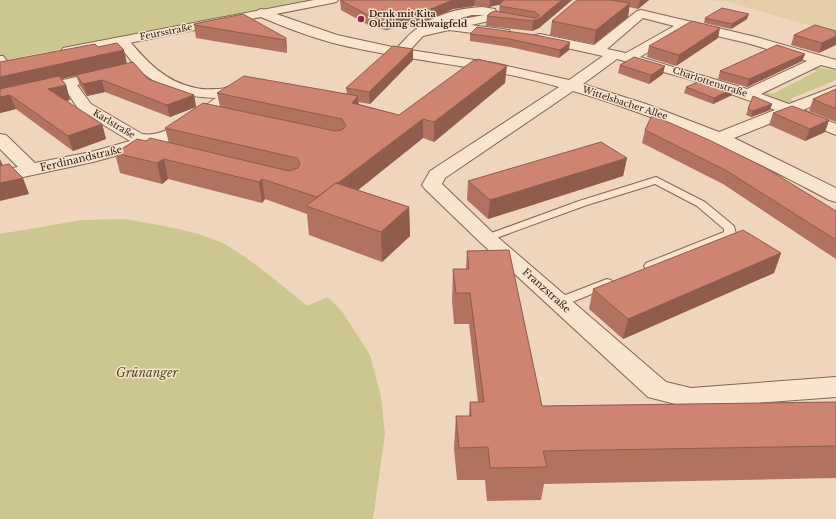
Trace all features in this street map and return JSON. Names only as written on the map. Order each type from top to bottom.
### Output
[{"type":"street","name":"Feursstraße","points":[[52,55],[122,40],[332,0]]},
{"type":"street","points":[[401,52],[419,33],[444,18],[483,11],[491,12],[492,15],[491,18],[446,26],[419,33]]},
{"type":"street","points":[[627,12],[686,24],[751,40],[836,65]]},
{"type":"street","name":"Wittelsbacher Allee","points":[[262,13],[322,36],[372,47],[516,71],[572,85],[661,114],[720,138],[836,196]]},
{"type":"street","points":[[598,50],[641,14]]},
{"type":"street","points":[[572,85],[622,56],[686,24]]},
{"type":"street","name":"Charlottenstraße","points":[[446,26],[526,36],[622,56],[748,94],[836,130]]},
{"type":"street","points":[[526,36],[549,28]]},
{"type":"street","points":[[122,40],[143,66],[164,82],[194,93],[223,94],[244,86],[252,88]]},
{"type":"street","points":[[748,94],[820,60]]},
{"type":"street","points":[[2,62],[21,61]]},
{"type":"street","name":"Karlstraße","points":[[143,66],[60,84],[85,107],[138,139],[160,147]]},
{"type":"street","name":"Franzstraße","points":[[572,85],[437,175],[432,185],[487,238],[658,390],[691,398],[836,387]]},
{"type":"street","points":[[720,138],[836,90]]},
{"type":"street","points":[[160,147],[172,135],[224,100],[223,94]]},
{"type":"street","points":[[204,114],[226,119]]},
{"type":"street","name":"Ferdinandstraße","points":[[0,139],[30,169]]},
{"type":"street","name":"Ferdinandstraße","points":[[0,176],[93,157],[160,147]]},
{"type":"lane","points":[[487,238],[583,203],[656,180],[700,204],[730,228],[730,234],[640,270]]},
{"type":"lane","points":[[560,302],[618,279]]},
{"type":"shaded area","points":[[709,0],[836,0],[836,33],[728,2]]},
{"type":"green space","points":[[0,0],[318,0],[0,61]]},
{"type":"green space","points":[[818,68],[836,70],[836,80],[790,99],[795,102],[778,102],[764,95],[764,91],[772,94],[817,71],[810,69]]},
{"type":"green space","name":"Grünanger","points":[[124,219],[191,232],[217,241],[228,246],[268,274],[307,306],[328,297],[343,313],[370,355],[381,397],[385,434],[373,519],[0,519],[0,234],[82,220]]},
{"type":"building","points":[[340,0],[453,0],[426,11],[386,19],[371,17]]},
{"type":"building","points":[[504,0],[562,0],[540,18],[533,21],[487,16],[495,11],[535,18],[539,16],[535,12],[500,6]]},
{"type":"building","points":[[577,0],[610,0],[630,3],[596,30],[552,21]]},
{"type":"building","points":[[722,8],[749,14],[732,24],[705,18]]},
{"type":"building","points":[[243,14],[286,38],[285,40],[194,25],[194,24]]},
{"type":"building","points":[[692,21],[720,28],[679,55],[649,46]]},
{"type":"building","points":[[815,25],[836,31],[836,36],[822,43],[794,35]]},
{"type":"building","points":[[477,27],[535,35],[570,42],[560,50],[510,39],[470,34]]},
{"type":"building","points":[[117,43],[124,50],[0,77],[0,62],[95,44],[98,47]]},
{"type":"building","points":[[777,45],[805,54],[749,79],[720,71]]},
{"type":"building","points":[[393,46],[413,49],[369,92],[346,88]]},
{"type":"building","points":[[634,57],[665,66],[651,75],[620,65]]},
{"type":"building","points":[[477,59],[507,66],[434,122],[423,119],[317,197],[262,179],[259,182],[164,159],[157,163],[115,153],[137,139],[146,141],[150,138],[289,171],[298,168],[300,163],[297,158],[165,128],[203,103],[335,131],[342,130],[346,126],[342,119],[217,93],[244,76],[358,96],[352,103],[399,115],[474,60],[477,61]]},
{"type":"building","points":[[133,62],[148,79],[194,95],[167,105],[102,80],[83,84],[76,75]]},
{"type":"building","points":[[59,76],[66,85],[48,89],[102,124],[68,136],[10,95],[0,97],[0,89]]},
{"type":"building","points":[[703,80],[733,89],[714,98],[686,87]]},
{"type":"building","points":[[836,89],[836,109],[813,99]]},
{"type":"building","points":[[753,96],[772,104],[753,111],[748,109]]},
{"type":"building","points":[[792,106],[829,120],[810,129],[773,113]]},
{"type":"building","points":[[652,115],[709,140],[764,167],[836,211],[836,240],[727,171],[645,130]]},
{"type":"building","points":[[601,142],[627,158],[490,200],[468,181]]},
{"type":"building","points":[[9,164],[23,178],[0,183],[0,166]]},
{"type":"building","points":[[336,183],[409,207],[381,232],[306,206]]},
{"type":"building","points":[[743,230],[781,253],[628,319],[593,289]]},
{"type":"building","points":[[509,250],[542,406],[836,402],[836,446],[543,451],[547,467],[490,468],[488,447],[459,448],[456,416],[471,416],[470,402],[484,402],[470,293],[456,293],[453,269],[469,269],[467,251]]},
{"type":"place","name":"Denk mit Kita Olching Schwaigfeld","points":[[361,19]]}]
